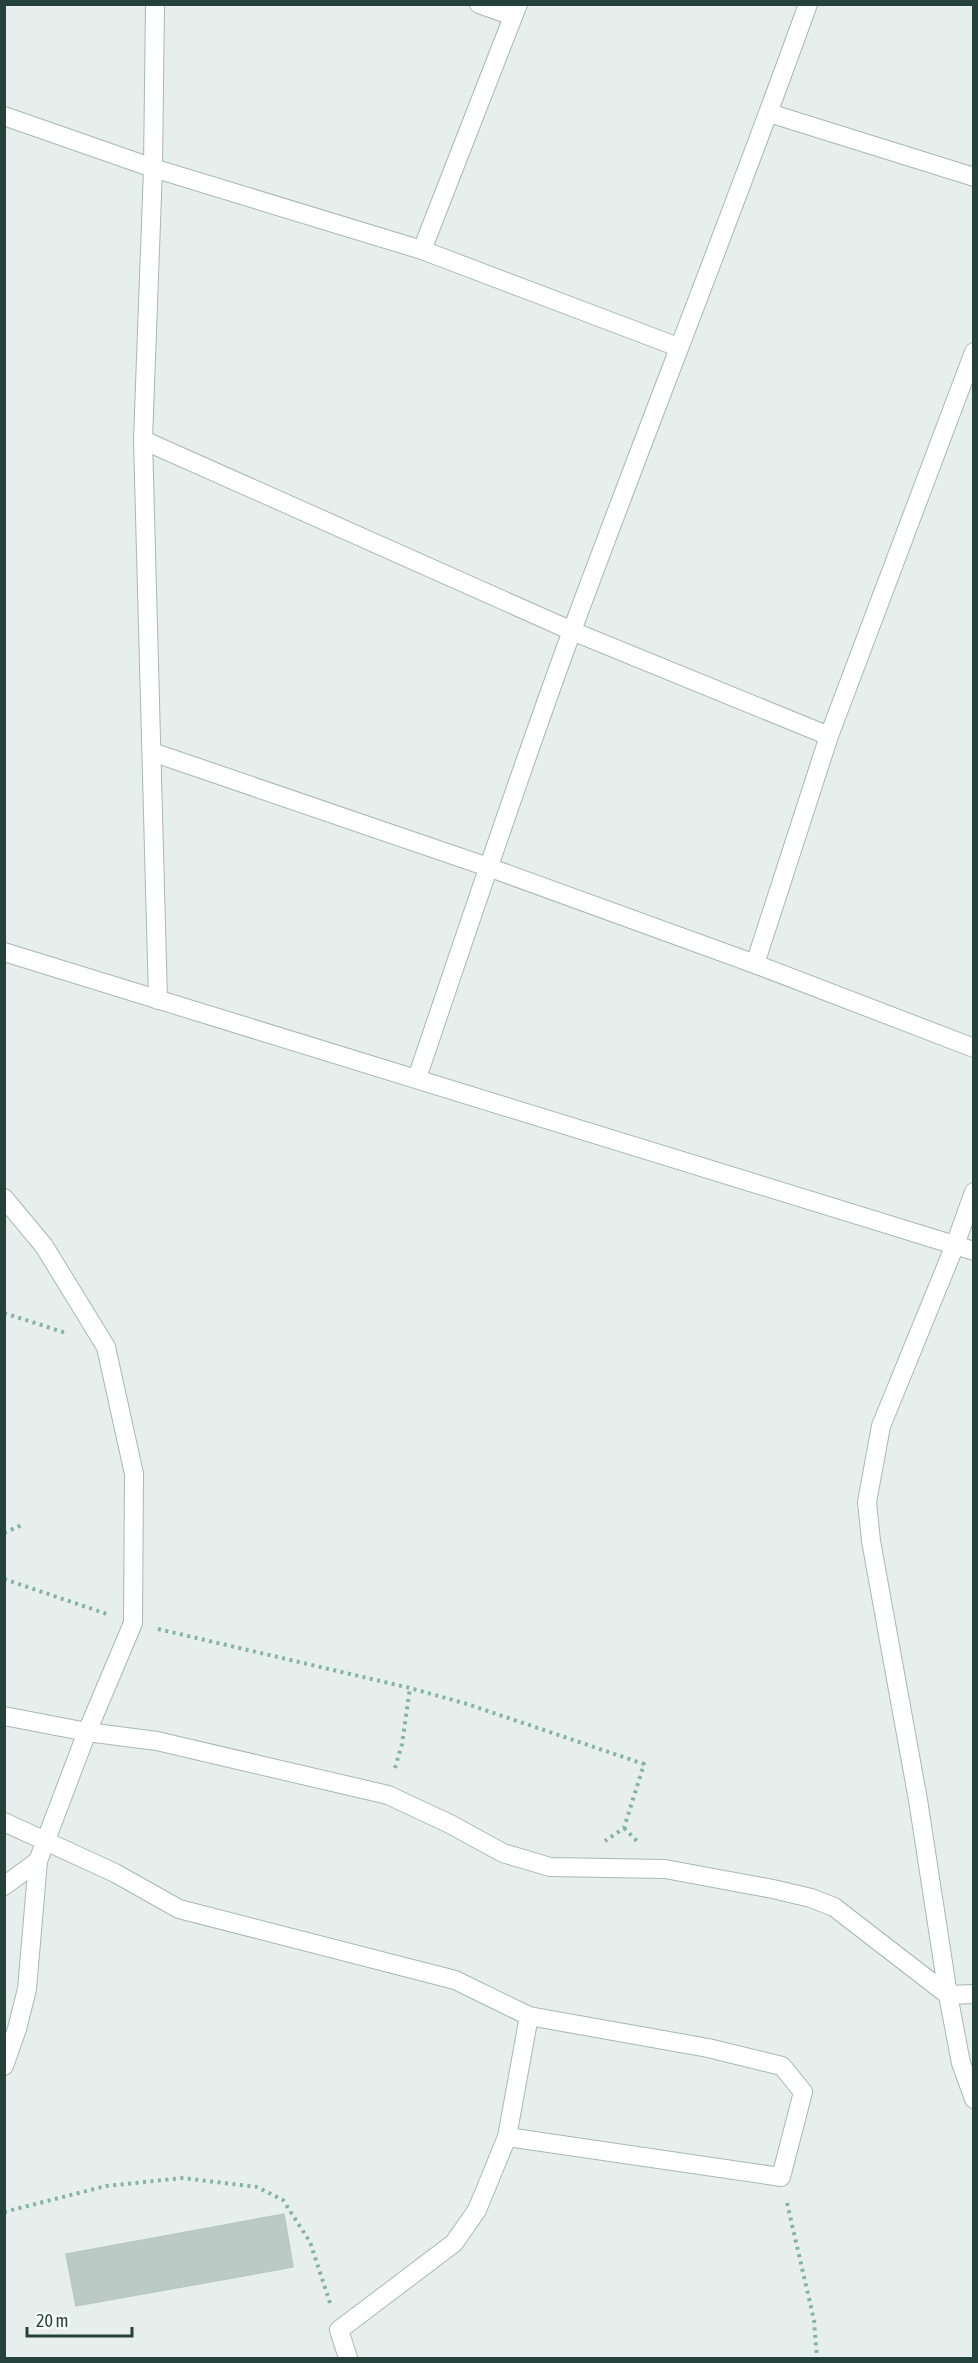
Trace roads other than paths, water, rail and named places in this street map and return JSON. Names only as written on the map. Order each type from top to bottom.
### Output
[{"type":"street","points":[[155,4],[153,168],[143,440],[158,1000]]},
{"type":"street","points":[[422,250],[516,10],[479,4]]},
{"type":"street","points":[[417,1078],[488,867],[572,631],[678,347],[769,113],[808,4]]},
{"type":"street","points":[[769,113],[974,177]]},
{"type":"street","points":[[4,116],[153,168],[422,250],[678,347]]},
{"type":"street","points":[[755,964],[829,736],[974,352]]},
{"type":"street","points":[[143,440],[572,631],[829,736]]},
{"type":"street","points":[[152,752],[488,867],[755,964],[974,1048]]},
{"type":"street","points":[[4,952],[974,1251]]},
{"type":"street","points":[[974,1192],[955,1245],[881,1426],[867,1502],[871,1541],[918,1800],[948,1995],[961,2063],[974,2100]]},
{"type":"street","points":[[4,1197],[44,1246],[106,1347],[134,1474],[133,1623],[87,1732],[38,1861],[27,1989],[17,2029],[4,2066]]},
{"type":"street","points":[[4,1716],[87,1732],[157,1741],[388,1795],[450,1824],[503,1853],[550,1867],[665,1869],[811,1898],[834,1907],[948,1995],[974,1994]]},
{"type":"street","points":[[4,1822],[115,1873],[179,1909],[455,1980],[529,2016],[708,2048],[782,2066],[803,2092],[781,2177],[507,2138]]},
{"type":"street","points":[[4,1886],[38,1861]]},
{"type":"street","points":[[348,2358],[339,2330],[454,2243],[477,2210],[507,2138],[529,2016]]}]
